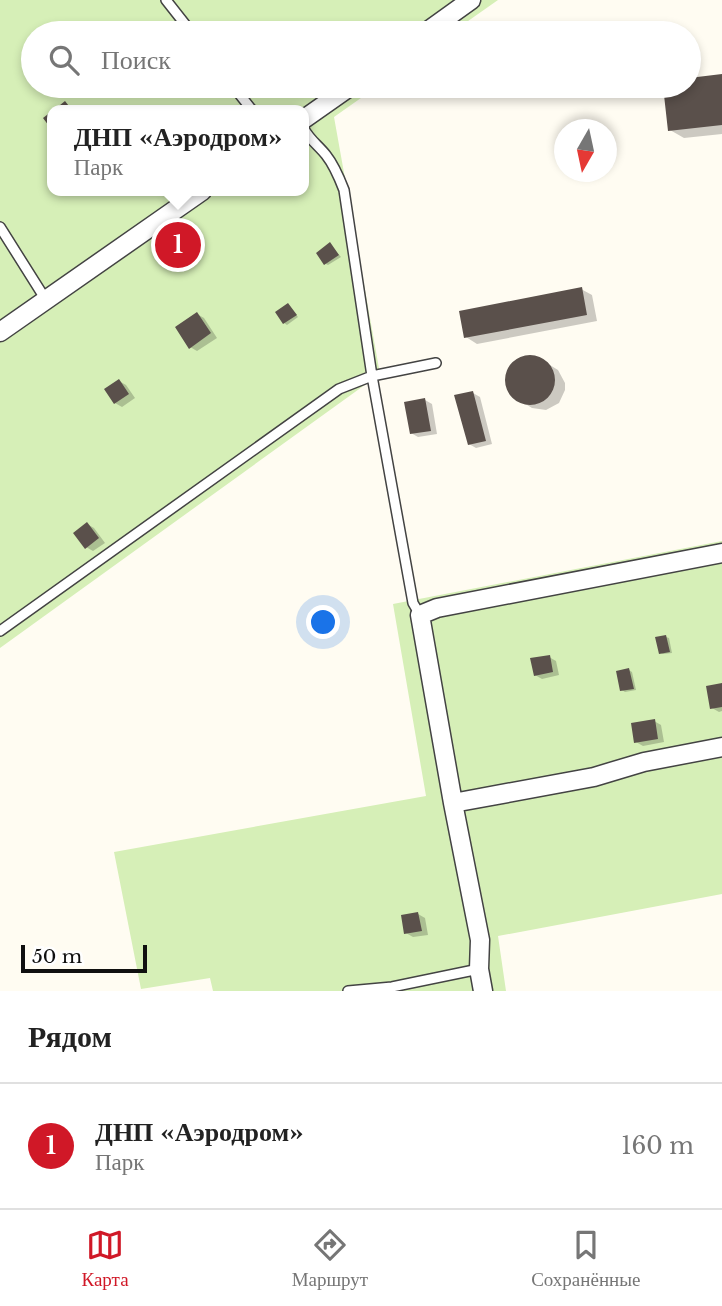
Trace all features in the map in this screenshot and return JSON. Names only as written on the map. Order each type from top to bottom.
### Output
[{"type":"street","points":[[442,21],[471,0]]},
{"type":"street","points":[[309,115],[334,98]]},
{"type":"street","points":[[0,332],[195,196]]},
{"type":"street","points":[[483,991],[479,970],[480,940],[420,615],[437,608],[722,553]]},
{"type":"street","points":[[453,803],[594,777],[644,762],[722,747]]},
{"type":"lane","points":[[166,0],[183,21]]},
{"type":"lane","points":[[309,139],[324,152],[344,190],[372,376],[413,603],[420,615]]},
{"type":"lane","points":[[0,227],[46,300]]},
{"type":"lane","points":[[0,631],[339,389],[372,376],[436,363]]},
{"type":"lane","points":[[348,991],[393,987],[479,970]]},
{"type":"green space","points":[[0,0],[498,0],[468,21],[21,21],[21,98],[361,98],[334,117],[380,374],[0,648]]},
{"type":"green space","points":[[722,541],[722,894],[498,936],[506,991],[213,991],[210,978],[141,989],[114,852],[426,796],[393,604]]},
{"type":"building","points":[[722,74],[722,125],[668,131],[664,98],[701,98],[701,77]]},
{"type":"building","points":[[330,242],[339,255],[324,265],[316,253]]},
{"type":"building","points":[[582,287],[587,315],[464,338],[459,311]]},
{"type":"building","points":[[288,303],[297,315],[283,324],[275,312]]},
{"type":"building","points":[[197,312],[211,333],[189,349],[175,327]]},
{"type":"building","points":[[530,355],[548,362],[555,380],[548,398],[530,405],[512,398],[505,380],[512,362]]},
{"type":"building","points":[[119,379],[129,394],[114,404],[104,389]]},
{"type":"building","points":[[473,391],[486,441],[468,445],[454,395]]},
{"type":"building","points":[[425,398],[431,431],[410,434],[404,402]]},
{"type":"building","points":[[87,522],[99,538],[85,549],[73,533]]},
{"type":"building","points":[[666,635],[670,652],[659,654],[655,637]]},
{"type":"building","points":[[550,655],[553,672],[534,676],[530,658]]},
{"type":"building","points":[[629,668],[634,689],[620,691],[616,671]]},
{"type":"building","points":[[722,683],[722,707],[710,709],[706,686]]},
{"type":"building","points":[[655,719],[658,739],[634,743],[631,723]]},
{"type":"building","points":[[418,912],[422,931],[404,934],[401,915]]},
{"type":"place","name":"ДНП «Аэродром»","points":[[178,245]]}]
